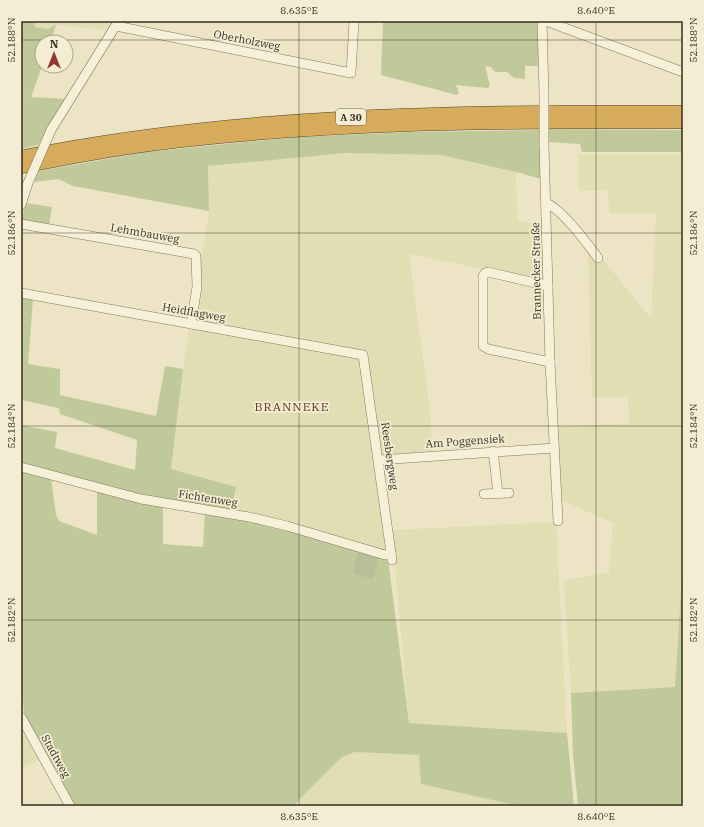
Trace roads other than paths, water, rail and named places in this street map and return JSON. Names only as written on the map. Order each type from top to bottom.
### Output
[{"type":"highway","name":"A 30","points":[[21,156],[150,135],[227,126],[324,118],[414,114],[522,112],[683,112]]},
{"type":"highway","name":"A 30","points":[[21,167],[151,144],[227,136],[319,129],[483,123],[683,122]]},
{"type":"street","name":"Oberholzweg","points":[[117,24],[351,73],[354,21]]},
{"type":"street","name":"Brannecker Straße","points":[[542,21],[550,362],[558,521]]},
{"type":"street","points":[[546,21],[560,23],[683,72]]},
{"type":"street","points":[[21,205],[28,183],[52,130],[117,24]]},
{"type":"street","points":[[546,203],[552,205],[576,229],[598,258]]},
{"type":"street","name":"Lehmbauweg","points":[[21,224],[194,254],[196,256],[197,287],[191,324]]},
{"type":"street","points":[[548,286],[488,272],[485,273],[483,276],[483,346],[488,349],[550,362]]},
{"type":"street","name":"Heidflagweg","points":[[21,293],[363,354]]},
{"type":"street","name":"Reesbergweg","points":[[363,354],[379,460],[391,557]]},
{"type":"street","name":"Am Poggensiek","points":[[379,460],[554,448]]},
{"type":"street","points":[[493,451],[498,493]]},
{"type":"street","name":"Fichtenweg","points":[[21,467],[141,499],[249,517],[391,557]]},
{"type":"street","points":[[484,494],[509,493]]},
{"type":"street","name":"Stadtweg","points":[[21,718],[70,806]]},
{"type":"district","name":"BRANNEKE","points":[[292,406]]}]
